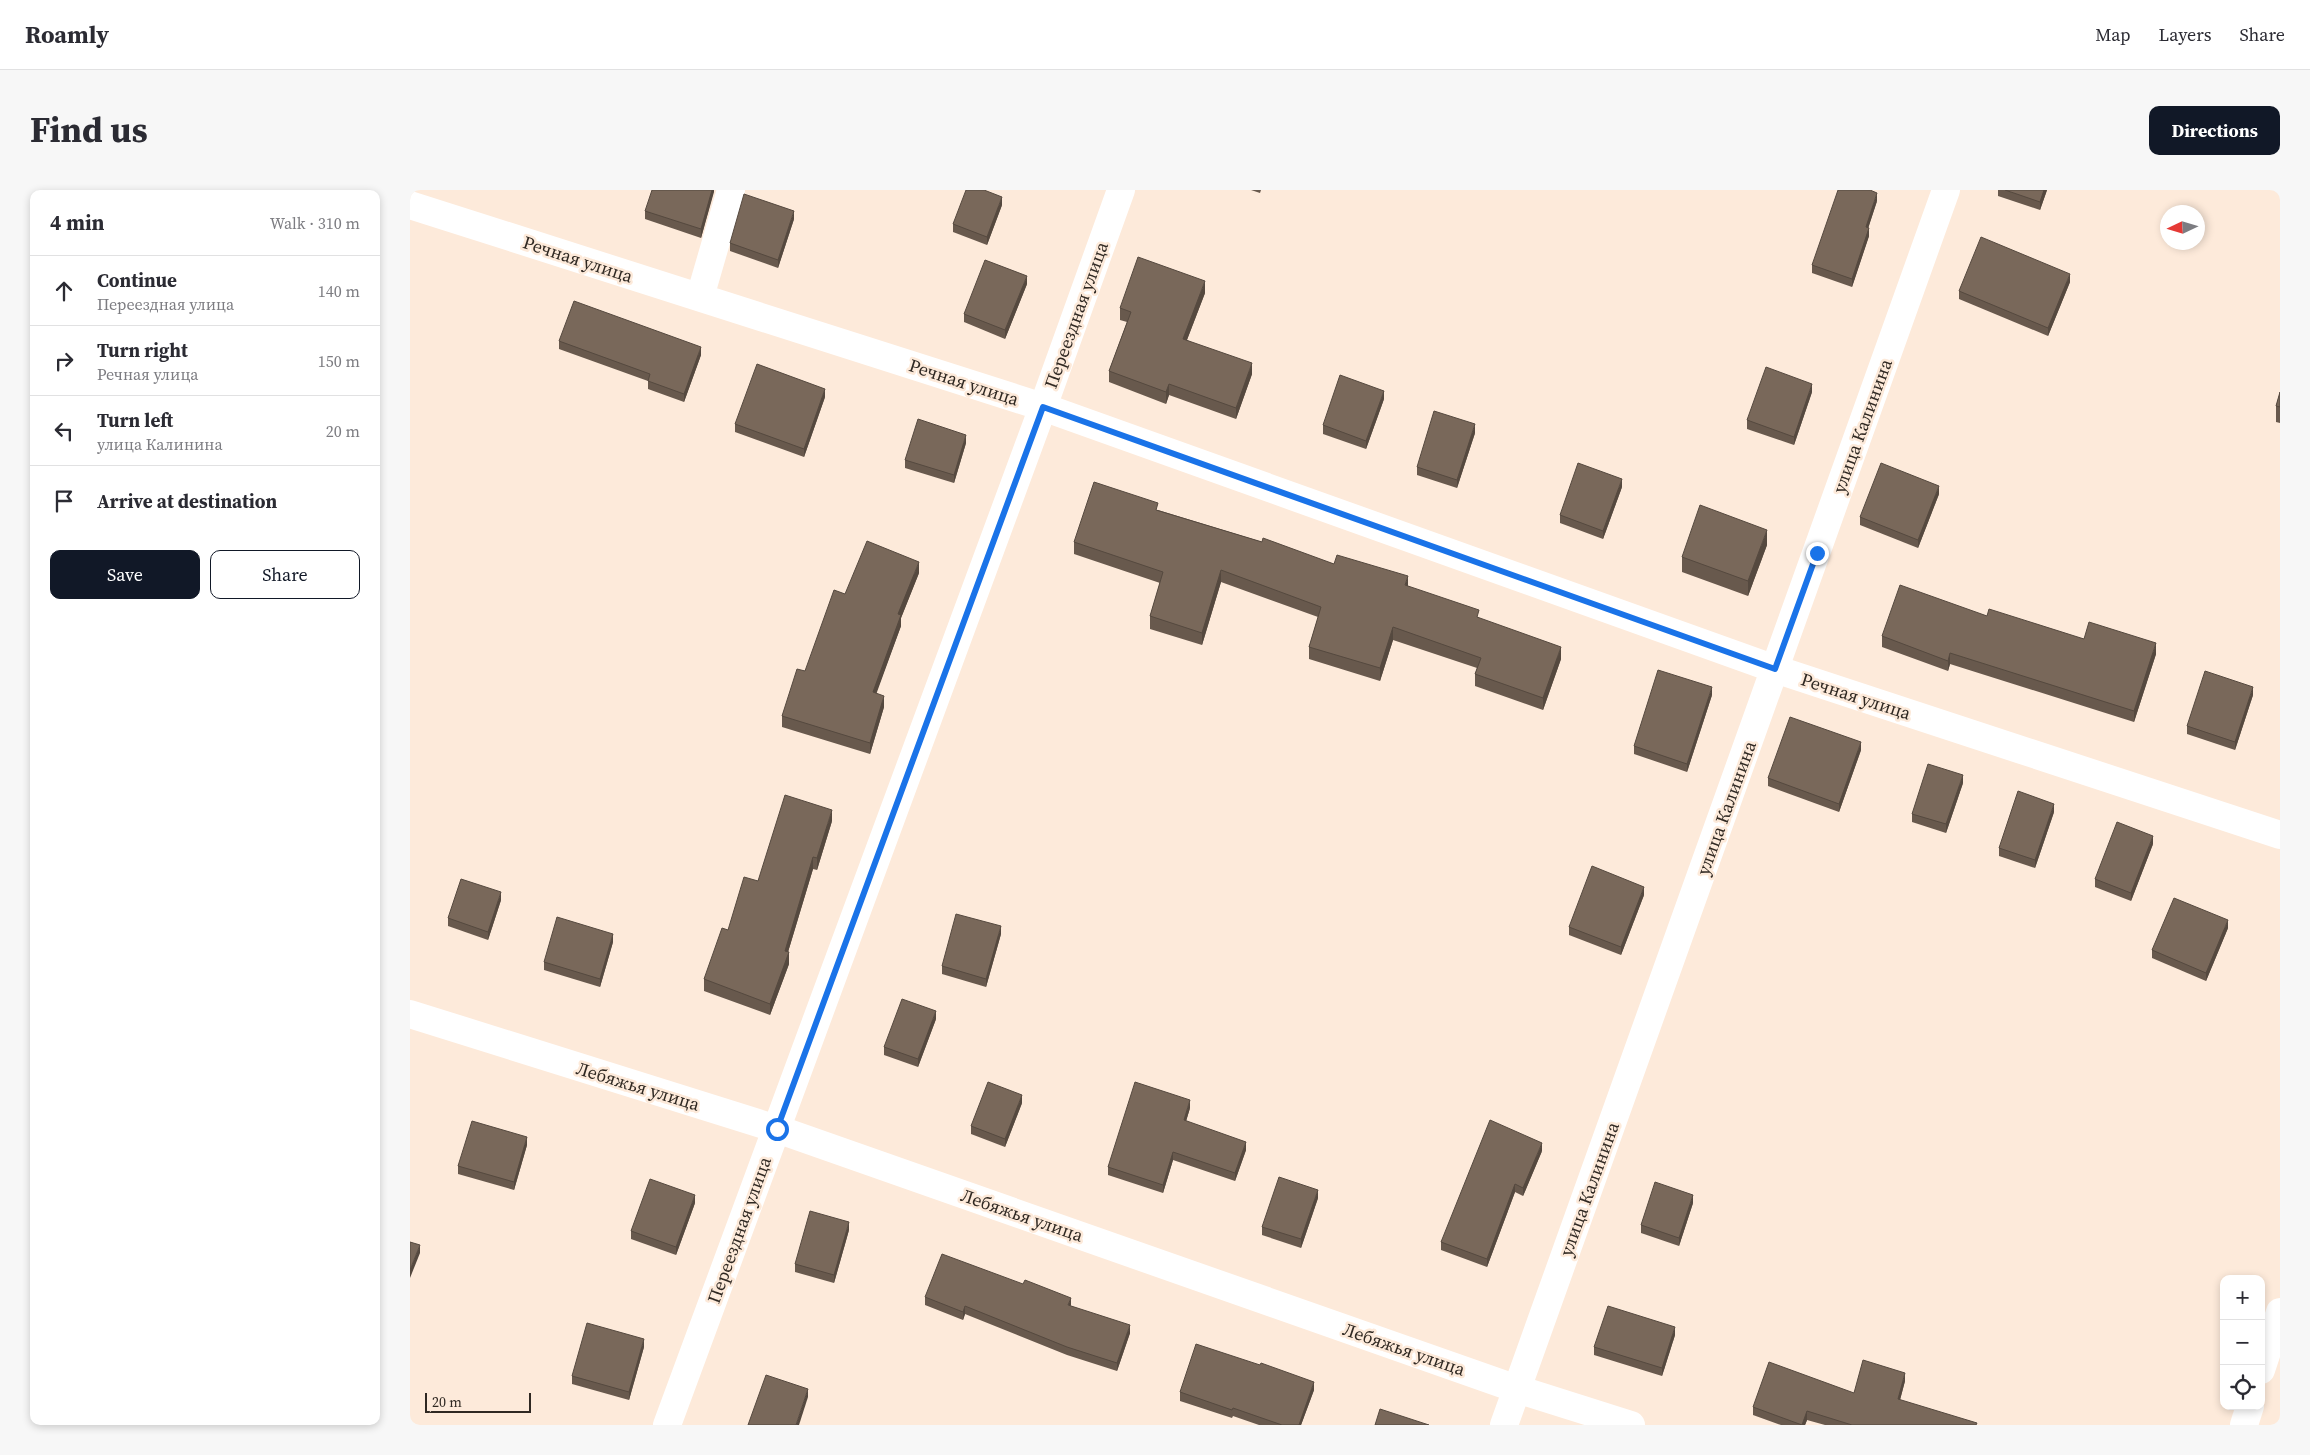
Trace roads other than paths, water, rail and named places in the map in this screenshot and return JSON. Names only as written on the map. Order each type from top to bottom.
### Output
[{"type":"street","points":[[700,298],[731,190]]},
{"type":"street","name":"Переездная улица","points":[[667,1425],[1043,407],[1120,190]]},
{"type":"street","name":"улица Калинина","points":[[1504,1425],[1946,190]]},
{"type":"street","name":"Речная улица","points":[[410,205],[1043,407],[1775,669],[2280,834]]},
{"type":"street","name":"Лебяжья улица","points":[[410,1014],[777,1129],[1517,1389],[1631,1425]]},
{"type":"street","points":[[2263,1365],[2280,1312]]},
{"type":"street","points":[[2244,1425],[2249,1410]]}]
